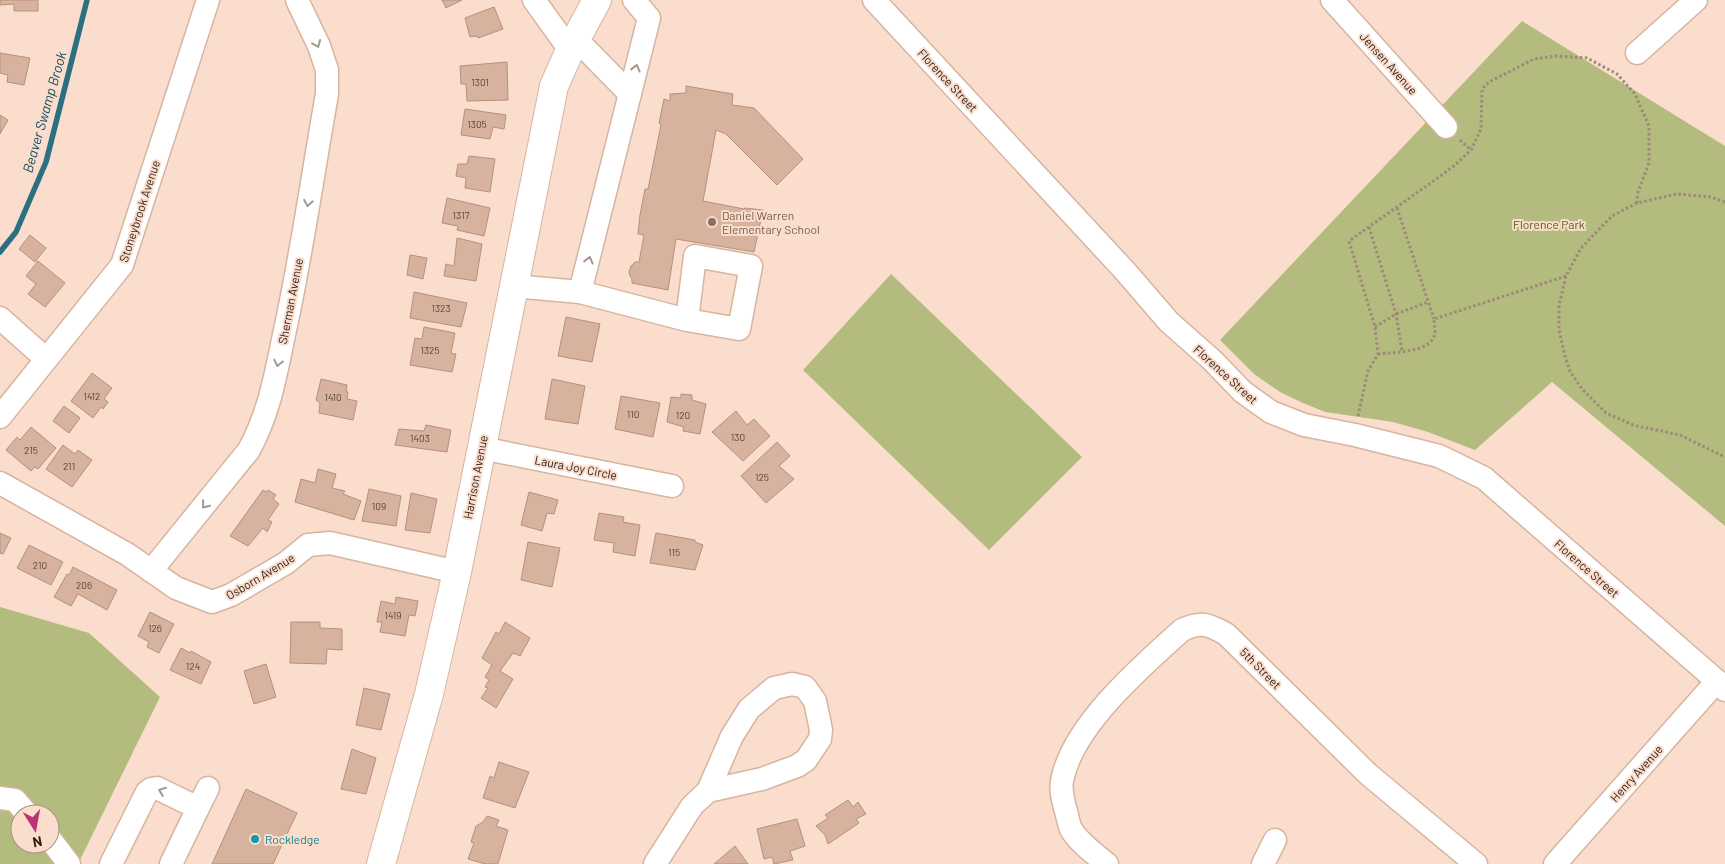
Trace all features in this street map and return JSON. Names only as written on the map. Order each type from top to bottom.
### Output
[{"type":"main road","name":"Harrison Avenue","points":[[381,864],[430,694],[457,572],[554,86],[573,44],[597,0]]},
{"type":"street","name":"Stoneybrook Avenue","points":[[0,417],[122,265],[208,0]]},
{"type":"street","name":"Sherman Avenue","points":[[151,571],[249,450],[261,428],[269,404],[290,304],[327,94],[327,70],[319,46],[297,0]]},
{"type":"street","points":[[534,0],[573,44],[630,94]]},
{"type":"street","points":[[580,292],[649,18],[634,0]]},
{"type":"street","name":"Florence Street","points":[[874,0],[1125,271],[1169,322],[1212,360],[1243,392],[1271,412],[1304,425],[1355,435],[1439,456],[1484,478],[1721,686]]},
{"type":"street","name":"Jensen Avenue","points":[[1332,0],[1446,127]]},
{"type":"street","points":[[1637,53],[1696,0]]},
{"type":"street","points":[[513,286],[580,292],[687,320]]},
{"type":"street","points":[[0,318],[46,359]]},
{"type":"street","name":"Laura Joy Circle","points":[[481,448],[672,486]]},
{"type":"street","name":"Osborn Avenue","points":[[0,483],[127,554],[176,588],[212,602],[231,595],[286,563],[308,545],[330,544],[457,572]]},
{"type":"street","name":"5th Street","points":[[1107,864],[1071,830],[1062,795],[1062,780],[1072,751],[1094,719],[1139,668],[1182,630],[1190,626],[1207,624],[1226,634],[1368,774],[1476,864]]},
{"type":"street","points":[[655,864],[692,806],[708,791],[732,736],[749,709],[774,688],[792,684],[805,687],[815,701],[821,730],[820,739],[806,760],[797,766],[762,779],[708,791]]},
{"type":"street","name":"Henry Avenue","points":[[1555,864],[1721,686]]},
{"type":"street","points":[[111,864],[147,792],[152,788],[157,788],[203,798],[171,864]]},
{"type":"street","points":[[0,798],[15,800],[19,804]]},
{"type":"street","points":[[1263,864],[1274,840]]},
{"type":"street","points":[[60,852],[69,864]]},
{"type":"path","points":[[1358,417],[1368,371],[1378,354],[1375,327],[1349,241],[1456,165],[1471,150],[1481,129],[1482,89],[1489,82],[1534,59],[1557,56],[1587,58],[1617,74],[1634,94],[1649,126],[1649,163],[1638,192],[1637,203]]},
{"type":"path","points":[[1725,202],[1711,197],[1677,194],[1637,203],[1612,216],[1580,248],[1566,276],[1559,305],[1559,330],[1570,371],[1582,389],[1606,413],[1633,425],[1680,435],[1725,457]]},
{"type":"path","points":[[1378,354],[1417,350],[1429,344],[1436,332],[1434,319],[1397,208]]},
{"type":"path","points":[[1370,227],[1396,314],[1402,351]]},
{"type":"path","points":[[1434,319],[1566,276]]},
{"type":"path","points":[[1375,327],[1396,314],[1428,302]]},
{"type":"green space","name":"Florence Park","points":[[1522,21],[1725,146],[1725,526],[1552,382],[1475,450],[1428,432],[1393,422],[1325,412],[1303,403],[1280,392],[1254,374],[1220,340]]},
{"type":"green space","points":[[891,274],[1082,457],[989,550],[803,370]]},
{"type":"green space","points":[[0,607],[89,633],[160,697],[78,864],[0,864]]},
{"type":"building","points":[[0,0],[38,0],[38,11],[14,11],[14,4],[0,5]]},
{"type":"building","points":[[442,0],[462,0],[446,8]]},
{"type":"building","points":[[494,7],[503,29],[478,38],[477,36],[470,37],[465,18]]},
{"type":"building","points":[[0,53],[30,58],[24,85],[7,82],[8,75],[0,73]]},
{"type":"building","points":[[507,62],[508,100],[467,101],[466,84],[461,84],[460,66]]},
{"type":"building","points":[[686,86],[733,94],[732,105],[754,108],[803,159],[777,185],[726,134],[716,130],[703,201],[744,209],[763,210],[754,252],[676,239],[668,290],[632,283],[629,272],[635,262],[639,262],[644,235],[638,234],[640,215],[645,189],[648,189],[661,125],[659,123],[664,99],[670,101],[670,94],[686,93]]},
{"type":"building","points":[[465,109],[506,115],[504,129],[493,127],[490,139],[461,135]]},
{"type":"building","points":[[0,115],[8,120],[0,134]]},
{"type":"building","points":[[469,156],[495,159],[490,192],[465,188],[466,178],[456,176],[458,164],[467,164]]},
{"type":"building","points":[[447,198],[490,208],[484,236],[457,230],[458,226],[442,223]]},
{"type":"building","points":[[30,235],[46,248],[35,262],[19,249]]},
{"type":"building","points":[[457,238],[482,244],[476,281],[444,276],[446,264],[454,266]]},
{"type":"building","points":[[410,255],[427,258],[423,279],[407,275]]},
{"type":"building","points":[[38,261],[65,283],[45,307],[28,294],[36,284],[26,276]]},
{"type":"building","points":[[414,292],[467,303],[461,327],[410,318]]},
{"type":"building","points":[[566,317],[600,324],[592,362],[558,356]]},
{"type":"building","points":[[424,327],[455,333],[451,353],[456,354],[452,372],[410,365],[415,338],[422,339]]},
{"type":"building","points":[[92,373],[112,388],[104,399],[108,402],[103,409],[101,407],[93,418],[71,401]]},
{"type":"building","points":[[321,379],[347,385],[347,399],[357,401],[353,420],[319,413],[320,403],[316,400]]},
{"type":"building","points":[[552,379],[585,386],[578,424],[545,419]]},
{"type":"building","points":[[681,394],[692,395],[692,400],[706,404],[700,434],[683,431],[684,427],[667,422],[671,397],[681,398]]},
{"type":"building","points":[[621,396],[660,403],[653,437],[615,429]]},
{"type":"building","points":[[64,406],[80,418],[69,433],[53,421]]},
{"type":"building","points":[[736,411],[747,425],[754,419],[770,436],[743,461],[712,432]]},
{"type":"building","points":[[426,425],[451,430],[447,452],[395,445],[399,429],[424,431]]},
{"type":"building","points":[[31,427],[56,448],[38,469],[35,467],[31,471],[6,450],[17,437],[20,440]]},
{"type":"building","points":[[777,442],[790,456],[779,466],[794,479],[766,503],[741,476]]},
{"type":"building","points":[[63,445],[75,454],[78,450],[92,460],[72,487],[46,469]]},
{"type":"building","points":[[318,469],[336,474],[332,488],[345,491],[343,494],[361,501],[354,520],[295,502],[301,479],[315,483]]},
{"type":"building","points":[[369,489],[401,496],[396,526],[362,521]]},
{"type":"building","points":[[263,490],[266,492],[268,490],[276,495],[273,499],[279,504],[268,520],[272,522],[267,532],[263,528],[248,546],[230,536]]},
{"type":"building","points":[[529,492],[558,500],[554,514],[547,513],[542,531],[521,525]]},
{"type":"building","points":[[411,493],[437,499],[430,533],[405,530]]},
{"type":"building","points":[[599,513],[624,517],[623,522],[640,525],[635,556],[613,552],[614,543],[594,540]]},
{"type":"building","points":[[0,533],[11,538],[3,554],[0,553]]},
{"type":"building","points":[[656,533],[695,540],[695,542],[703,545],[695,570],[650,563]]},
{"type":"building","points":[[528,542],[560,548],[552,587],[521,580]]},
{"type":"building","points":[[29,545],[63,562],[51,585],[17,568]]},
{"type":"building","points":[[73,567],[117,590],[107,610],[78,594],[71,606],[54,597]]},
{"type":"building","points":[[396,597],[418,601],[415,616],[409,615],[405,636],[380,632],[382,622],[377,622],[381,601],[395,604]]},
{"type":"building","points":[[150,612],[174,624],[159,653],[147,647],[149,642],[138,636]]},
{"type":"building","points":[[291,622],[320,622],[320,628],[342,629],[342,650],[327,649],[326,664],[290,663]]},
{"type":"building","points":[[505,622],[530,638],[520,656],[513,653],[500,671],[513,679],[496,708],[481,698],[488,688],[485,687],[489,680],[485,677],[492,665],[482,658],[496,632],[499,634]]},
{"type":"building","points":[[181,648],[190,653],[191,651],[211,662],[201,684],[170,670]]},
{"type":"building","points":[[266,664],[276,697],[254,704],[244,671]]},
{"type":"building","points":[[364,688],[390,694],[381,730],[356,725]]},
{"type":"building","points":[[352,749],[376,758],[366,794],[341,789]]},
{"type":"building","points":[[499,762],[529,772],[515,808],[483,798],[490,776],[494,778]]},
{"type":"building","name":"Rockledge","points":[[246,789],[297,813],[273,864],[212,864]]},
{"type":"building","points":[[848,800],[853,807],[858,802],[866,814],[856,819],[859,823],[828,844],[825,835],[816,826],[828,818],[825,815]]},
{"type":"building","points":[[487,816],[499,820],[496,826],[508,830],[498,864],[485,864],[468,859],[474,843],[471,842],[476,826],[483,822]]},
{"type":"building","points":[[797,819],[805,846],[790,851],[793,860],[774,864],[772,857],[764,859],[757,829]]},
{"type":"building","points":[[735,846],[748,864],[714,864]]},
{"type":"waterway","name":"Beaver Swamp Brook","points":[[0,252],[16,232],[46,162],[87,0]]},
{"type":"place","name":"Daniel Warren Elementary School","points":[[712,222]]},
{"type":"place","name":"Rockledge","points":[[255,839]]}]
